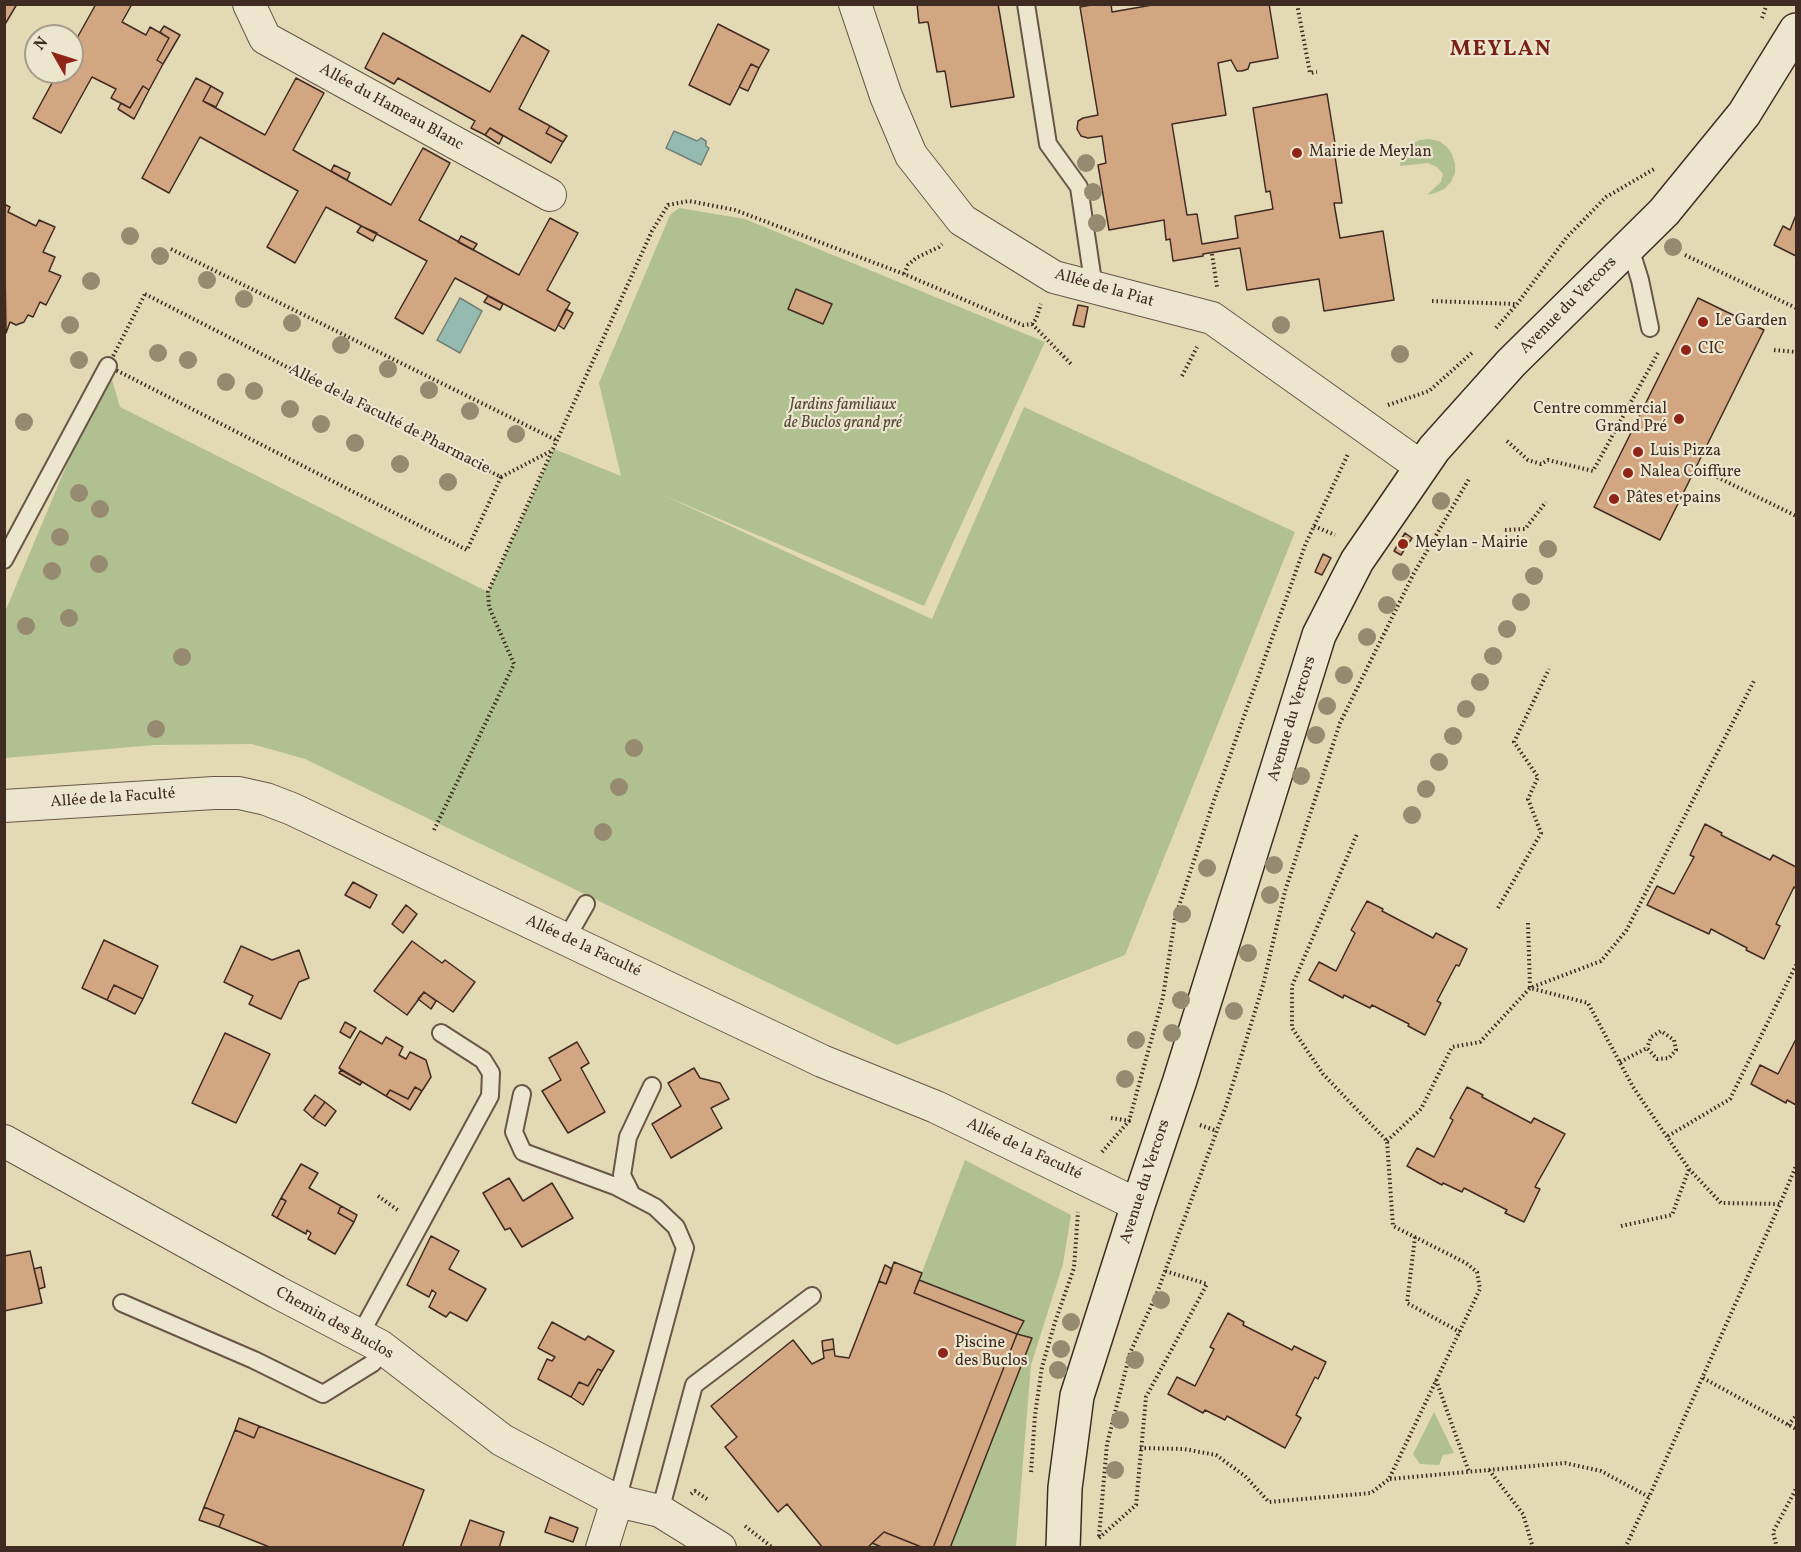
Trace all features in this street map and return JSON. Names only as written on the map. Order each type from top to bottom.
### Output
[{"type":"street","name":"Allée du Hameau Blanc","points":[[249,4],[265,38],[550,195]]},
{"type":"street","name":"Allée de la Piat","points":[[855,4],[886,96],[911,154],[962,220],[1051,275],[1212,318],[1420,466]]},
{"type":"street","name":"Avenue du Vercors","points":[[1063,1548],[1065,1488],[1077,1396],[1180,1080],[1318,635],[1357,561],[1420,466],[1511,363],[1664,212],[1744,114],[1797,30]]},
{"type":"street","name":"Allée de la Faculté","points":[[4,806],[214,793],[239,793],[266,799],[292,809],[822,1061],[936,1107],[1138,1205]]},
{"type":"street","name":"Chemin des Buclos","points":[[4,1141],[370,1341],[502,1440],[617,1501],[660,1512],[720,1548]]},
{"type":"street","points":[[602,1548],[617,1501]]},
{"type":"lane","points":[[1026,4],[1048,144],[1079,187],[1094,288]]},
{"type":"lane","points":[[1629,245],[1640,280],[1650,328]]},
{"type":"lane","points":[[4,560],[108,366]]},
{"type":"lane","points":[[566,939],[586,904]]},
{"type":"lane","points":[[122,1303],[254,1360],[323,1394],[373,1363],[370,1341],[490,1096],[491,1073],[483,1059],[441,1033]]},
{"type":"lane","points":[[632,1195],[622,1175],[628,1137],[652,1086]]},
{"type":"lane","points":[[522,1094],[514,1132],[523,1152],[615,1186],[655,1207],[676,1227],[685,1248],[617,1501]]},
{"type":"lane","points":[[660,1512],[694,1385],[812,1296]]},
{"type":"path","points":[[1297,4],[1310,73],[1317,72]]},
{"type":"path","points":[[434,830],[514,664],[489,607],[488,592],[652,231],[668,205],[689,201],[735,210],[904,274],[1023,325],[1032,324],[1036,319],[1051,275]]},
{"type":"path","points":[[171,249],[558,441]]},
{"type":"path","points":[[904,274],[908,265],[928,251]]},
{"type":"path","points":[[1685,255],[1797,308]]},
{"type":"path","name":"Allée de la Faculté de Pharmacie","points":[[145,294],[501,477],[467,550],[108,366],[145,294]]},
{"type":"path","points":[[1432,301],[1517,304]]},
{"type":"path","points":[[1032,324],[1071,364]]},
{"type":"path","points":[[1507,441],[1528,460],[1541,464],[1548,460],[1593,471],[1664,343],[1650,328]]},
{"type":"path","points":[[1774,350],[1797,352]]},
{"type":"path","points":[[501,477],[554,449]]},
{"type":"path","points":[[1709,472],[1797,516]]},
{"type":"path","points":[[1165,1271],[1207,1284],[1146,1397],[1136,1505],[1099,1538],[1107,1444],[1130,1353],[1165,1271],[1226,1106],[1263,986],[1285,891],[1340,723],[1414,573],[1468,479]]},
{"type":"path","points":[[1505,530],[1525,530],[1546,501]]},
{"type":"path","points":[[1314,526],[1340,538]]},
{"type":"path","points":[[1498,908],[1541,833],[1528,799],[1538,777],[1514,742],[1549,669]]},
{"type":"path","points":[[1388,1141],[1421,1109],[1452,1047],[1480,1042],[1530,988],[1601,961],[1626,931],[1754,681]]},
{"type":"path","points":[[1140,1448],[1184,1449],[1216,1455],[1245,1476],[1269,1502],[1371,1493],[1389,1479],[1480,1289],[1477,1272],[1466,1263],[1393,1226],[1388,1141],[1323,1074],[1292,1028],[1292,986],[1357,834]]},
{"type":"path","points":[[1102,1152],[1129,1121],[1163,997],[1175,918]]},
{"type":"path","points":[[1528,923],[1530,988]]},
{"type":"path","points":[[1668,1136],[1730,1099],[1797,965]]},
{"type":"path","points":[[1530,988],[1588,1003],[1633,1087],[1689,1169],[1721,1203],[1780,1204]]},
{"type":"path","points":[[1620,1062],[1647,1048],[1652,1037],[1661,1031],[1674,1040],[1676,1050],[1669,1058],[1658,1059],[1647,1048]]},
{"type":"path","points":[[1625,1548],[1797,1166]]},
{"type":"path","points":[[1621,1226],[1672,1215],[1689,1169]]},
{"type":"path","points":[[1415,1237],[1407,1303],[1460,1332]]},
{"type":"path","points":[[1703,1378],[1797,1429]]},
{"type":"path","points":[[1436,1380],[1469,1472]]},
{"type":"path","points":[[1788,1425],[1797,1416]]},
{"type":"path","points":[[1389,1479],[1565,1463],[1601,1472],[1649,1497]]},
{"type":"path","points":[[1489,1470],[1523,1514],[1533,1548]]},
{"type":"path","points":[[1778,1548],[1773,1532],[1797,1490]]},
{"type":"green space","points":[[1429,139],[1439,141],[1447,147],[1452,154],[1455,173],[1451,182],[1444,189],[1427,195],[1441,182],[1443,174],[1437,167],[1428,163],[1400,166],[1401,158],[1411,144]]},
{"type":"green space","name":"Jardins familiaux de Buclos grand pré","points":[[679,208],[745,219],[1045,342],[924,606],[663,495],[932,619],[1024,407],[1295,532],[1125,955],[897,1045],[305,759],[252,744],[154,745],[5,758],[5,612],[108,366],[120,407],[488,592],[554,449],[621,476],[599,383],[670,215]]},
{"type":"green space","name":"Piscine des Buclos","points":[[965,1160],[1071,1215],[1063,1264],[1031,1365],[1016,1547],[823,1547],[787,1505],[778,1512],[725,1447],[737,1437],[711,1406],[793,1340],[812,1363],[824,1358],[822,1341],[833,1339],[835,1356],[849,1358],[885,1265],[892,1269],[894,1262],[922,1272]]},
{"type":"green space","points":[[1434,1412],[1454,1453],[1443,1455],[1439,1465],[1420,1464],[1413,1454]]},
{"type":"water","points":[[674,131],[697,141],[701,138],[706,141],[706,146],[709,148],[701,165],[666,148]]},
{"type":"water","points":[[460,298],[482,311],[460,353],[437,340]]},
{"type":"building","points":[[4,4],[17,4],[4,26]]},
{"type":"building","points":[[96,4],[132,4],[122,22],[146,35],[150,27],[169,38],[157,60],[163,64],[149,90],[143,86],[130,108],[111,98],[116,89],[92,77],[61,133],[33,118],[51,84],[84,84],[84,26]]},
{"type":"building","points":[[917,4],[998,4],[1014,97],[951,107],[945,71],[937,72],[928,22],[919,23]]},
{"type":"building","name":"Mairie de Meylan","points":[[1111,4],[1112,12],[1158,4],[1269,4],[1278,58],[1250,63],[1248,69],[1242,71],[1237,71],[1231,60],[1218,63],[1226,115],[1172,124],[1187,215],[1197,214],[1202,244],[1238,238],[1235,216],[1273,209],[1270,191],[1266,192],[1253,108],[1327,94],[1342,203],[1334,203],[1340,238],[1383,231],[1394,300],[1324,311],[1319,279],[1247,290],[1240,248],[1173,261],[1170,239],[1166,240],[1164,220],[1109,230],[1098,165],[1106,163],[1102,136],[1088,138],[1081,136],[1077,129],[1078,121],[1098,115],[1080,7]]},
{"type":"building","points":[[718,24],[769,50],[759,68],[751,64],[730,105],[689,85]]},
{"type":"building","points":[[164,26],[180,35],[163,64],[157,60],[169,38],[160,32]]},
{"type":"building","points":[[383,33],[490,92],[522,35],[549,51],[519,109],[550,126],[546,133],[563,142],[551,163],[490,128],[485,135],[471,128],[475,121],[398,78],[394,84],[365,68]]},
{"type":"building","points":[[751,64],[759,68],[748,91],[739,87]]},
{"type":"building","points":[[196,78],[211,86],[203,101],[265,135],[296,78],[324,93],[293,150],[391,205],[423,148],[450,163],[419,220],[519,275],[550,218],[578,233],[547,290],[570,303],[555,331],[455,278],[423,334],[395,318],[427,261],[326,207],[295,263],[267,247],[298,191],[200,137],[169,193],[142,178]]},
{"type":"building","points":[[143,86],[149,90],[134,119],[118,109],[121,103],[130,108]]},
{"type":"building","points":[[211,86],[223,93],[216,107],[203,101]]},
{"type":"building","points":[[550,126],[567,136],[563,142],[546,133]]},
{"type":"building","points":[[490,128],[503,136],[499,144],[485,135]]},
{"type":"building","points":[[334,165],[350,173],[347,180],[331,171]]},
{"type":"building","points":[[4,204],[10,207],[8,212],[36,226],[39,220],[55,227],[43,252],[55,257],[49,271],[61,276],[46,305],[40,302],[33,317],[28,315],[24,322],[16,325],[10,322],[6,333]]},
{"type":"building","points":[[1796,215],[1796,256],[1774,245],[1783,226],[1790,230]]},
{"type":"building","points":[[361,226],[377,233],[373,241],[357,232]]},
{"type":"building","points":[[461,236],[477,244],[473,250],[458,242]]},
{"type":"building","points":[[796,289],[832,304],[823,324],[788,309]]},
{"type":"building","points":[[488,296],[503,304],[500,310],[484,302]]},
{"type":"building","name":"Centre commercial Grand Pré","points":[[1698,298],[1764,330],[1660,540],[1594,507]]},
{"type":"building","points":[[1078,305],[1088,307],[1084,327],[1073,325]]},
{"type":"building","points":[[566,309],[573,313],[564,329],[558,325]]},
{"type":"building","name":"Meylan - Mairie","points":[[1405,533],[1412,538],[1401,555],[1394,551]]},
{"type":"building","points":[[1323,554],[1331,558],[1322,575],[1315,572]]},
{"type":"building","points":[[1705,824],[1722,833],[1721,835],[1770,860],[1773,855],[1796,867],[1796,888],[1794,887],[1776,924],[1780,926],[1764,959],[1711,929],[1709,934],[1647,905],[1657,886],[1674,894],[1694,857],[1690,855]]},
{"type":"building","points":[[353,882],[377,895],[370,908],[345,895]]},
{"type":"building","points":[[1367,901],[1433,938],[1436,933],[1467,949],[1437,1001],[1441,1003],[1425,1035],[1372,1005],[1370,1008],[1344,995],[1343,998],[1309,980],[1319,962],[1336,971],[1355,933],[1351,930]]},
{"type":"building","points":[[406,905],[417,914],[403,933],[392,924]]},
{"type":"building","points":[[104,940],[158,966],[143,999],[114,985],[107,1000],[82,988]]},
{"type":"building","points":[[412,941],[442,963],[445,960],[475,982],[453,1012],[424,992],[407,1015],[374,991]]},
{"type":"building","points":[[241,946],[272,960],[299,950],[309,978],[299,982],[281,1019],[249,1004],[253,996],[224,982]]},
{"type":"building","points":[[114,985],[143,999],[135,1014],[107,1000]]},
{"type":"building","points":[[424,992],[436,1001],[431,1009],[418,999]]},
{"type":"building","points":[[345,1022],[356,1028],[350,1038],[340,1032]]},
{"type":"building","points":[[360,1031],[382,1044],[386,1037],[403,1047],[399,1055],[406,1059],[410,1052],[426,1060],[431,1077],[422,1091],[415,1087],[408,1099],[390,1090],[386,1096],[339,1068]]},
{"type":"building","points":[[225,1033],[270,1054],[236,1123],[192,1103]]},
{"type":"building","points":[[1796,1039],[1796,1105],[1787,1100],[1786,1103],[1751,1084],[1760,1065],[1778,1074]]},
{"type":"building","points":[[577,1042],[589,1063],[581,1068],[605,1112],[568,1133],[542,1091],[561,1080],[549,1058]]},
{"type":"building","points":[[694,1068],[700,1078],[720,1083],[729,1099],[711,1108],[722,1128],[671,1158],[652,1124],[681,1106],[668,1083]]},
{"type":"building","points":[[341,1070],[362,1082],[360,1085],[339,1073]]},
{"type":"building","points":[[415,1087],[422,1091],[410,1110],[386,1096],[390,1090],[408,1099]]},
{"type":"building","points":[[1467,1087],[1531,1123],[1534,1118],[1565,1134],[1535,1187],[1540,1189],[1524,1222],[1505,1213],[1507,1210],[1464,1188],[1462,1192],[1443,1183],[1442,1185],[1407,1166],[1417,1148],[1434,1157],[1453,1120],[1450,1118]]},
{"type":"building","points":[[315,1095],[325,1102],[313,1118],[304,1110]]},
{"type":"building","points":[[325,1102],[336,1111],[325,1126],[313,1118]]},
{"type":"building","points":[[301,1164],[318,1173],[309,1188],[341,1206],[338,1213],[354,1222],[335,1254],[308,1239],[311,1233],[307,1230],[306,1234],[277,1218],[286,1201],[281,1198]]},
{"type":"building","points":[[509,1178],[523,1201],[552,1183],[573,1218],[522,1247],[510,1228],[505,1230],[483,1193]]},
{"type":"building","points":[[281,1198],[286,1201],[277,1218],[272,1215]]},
{"type":"building","points":[[341,1206],[357,1215],[354,1222],[338,1213]]},
{"type":"building","points":[[431,1236],[459,1251],[449,1269],[486,1289],[467,1321],[450,1312],[446,1317],[429,1307],[436,1293],[432,1290],[429,1297],[407,1285]]},
{"type":"building","points":[[30,1251],[42,1303],[4,1311],[4,1256]]},
{"type":"building","name":"Piscine des Buclos","points":[[894,1262],[922,1273],[914,1293],[1017,1334],[933,1548],[924,1548],[884,1532],[867,1548],[823,1548],[787,1504],[778,1512],[725,1447],[737,1437],[711,1406],[793,1340],[812,1364],[824,1358],[823,1351],[834,1349],[835,1356],[849,1358],[879,1281],[886,1284]]},
{"type":"building","points":[[885,1265],[892,1269],[886,1284],[879,1281]]},
{"type":"building","points":[[41,1267],[45,1287],[39,1289],[34,1269]]},
{"type":"building","points":[[919,1280],[1024,1321],[1017,1334],[914,1293]]},
{"type":"building","points":[[1228,1313],[1244,1322],[1243,1325],[1292,1350],[1294,1346],[1326,1362],[1318,1379],[1315,1377],[1296,1415],[1301,1418],[1285,1448],[1227,1416],[1225,1420],[1205,1410],[1203,1413],[1168,1394],[1177,1377],[1195,1386],[1214,1349],[1210,1347]]},
{"type":"building","points":[[552,1322],[585,1340],[588,1336],[614,1351],[602,1371],[598,1369],[588,1386],[579,1382],[571,1397],[538,1379],[547,1359],[552,1361],[555,1357],[538,1348]]},
{"type":"building","points":[[1017,1334],[1032,1338],[950,1548],[933,1548]]},
{"type":"building","points":[[833,1339],[834,1349],[823,1351],[822,1341]]},
{"type":"building","points":[[598,1369],[602,1371],[583,1405],[571,1397],[579,1382],[588,1386]]},
{"type":"building","points":[[239,1418],[259,1426],[254,1438],[235,1430]]},
{"type":"building","points":[[259,1426],[424,1490],[402,1548],[272,1548],[219,1527],[224,1515],[204,1507],[235,1430],[254,1438]]},
{"type":"building","points":[[204,1507],[224,1515],[219,1527],[199,1520]]},
{"type":"building","points":[[550,1517],[578,1528],[573,1542],[545,1532]]},
{"type":"building","points":[[470,1520],[504,1532],[499,1548],[460,1548]]},
{"type":"building","points":[[884,1532],[924,1548],[884,1548],[872,1543]]},
{"type":"place","name":"Mairie de Meylan","points":[[1297,153]]},
{"type":"place","name":"Le Garden","points":[[1703,322]]},
{"type":"place","name":"CIC","points":[[1686,350]]},
{"type":"place","name":"Centre commercial Grand Pré","points":[[1679,419]]},
{"type":"place","name":"Luis Pizza","points":[[1638,452]]},
{"type":"place","name":"Nalea Coiffure","points":[[1628,473]]},
{"type":"place","name":"Pâtes et pains","points":[[1614,499]]},
{"type":"place","name":"Meylan - Mairie","points":[[1403,544]]},
{"type":"place","name":"Piscine des Buclos","points":[[943,1353]]},
{"type":"district","name":"MEYLAN","points":[[1501,51]]}]
